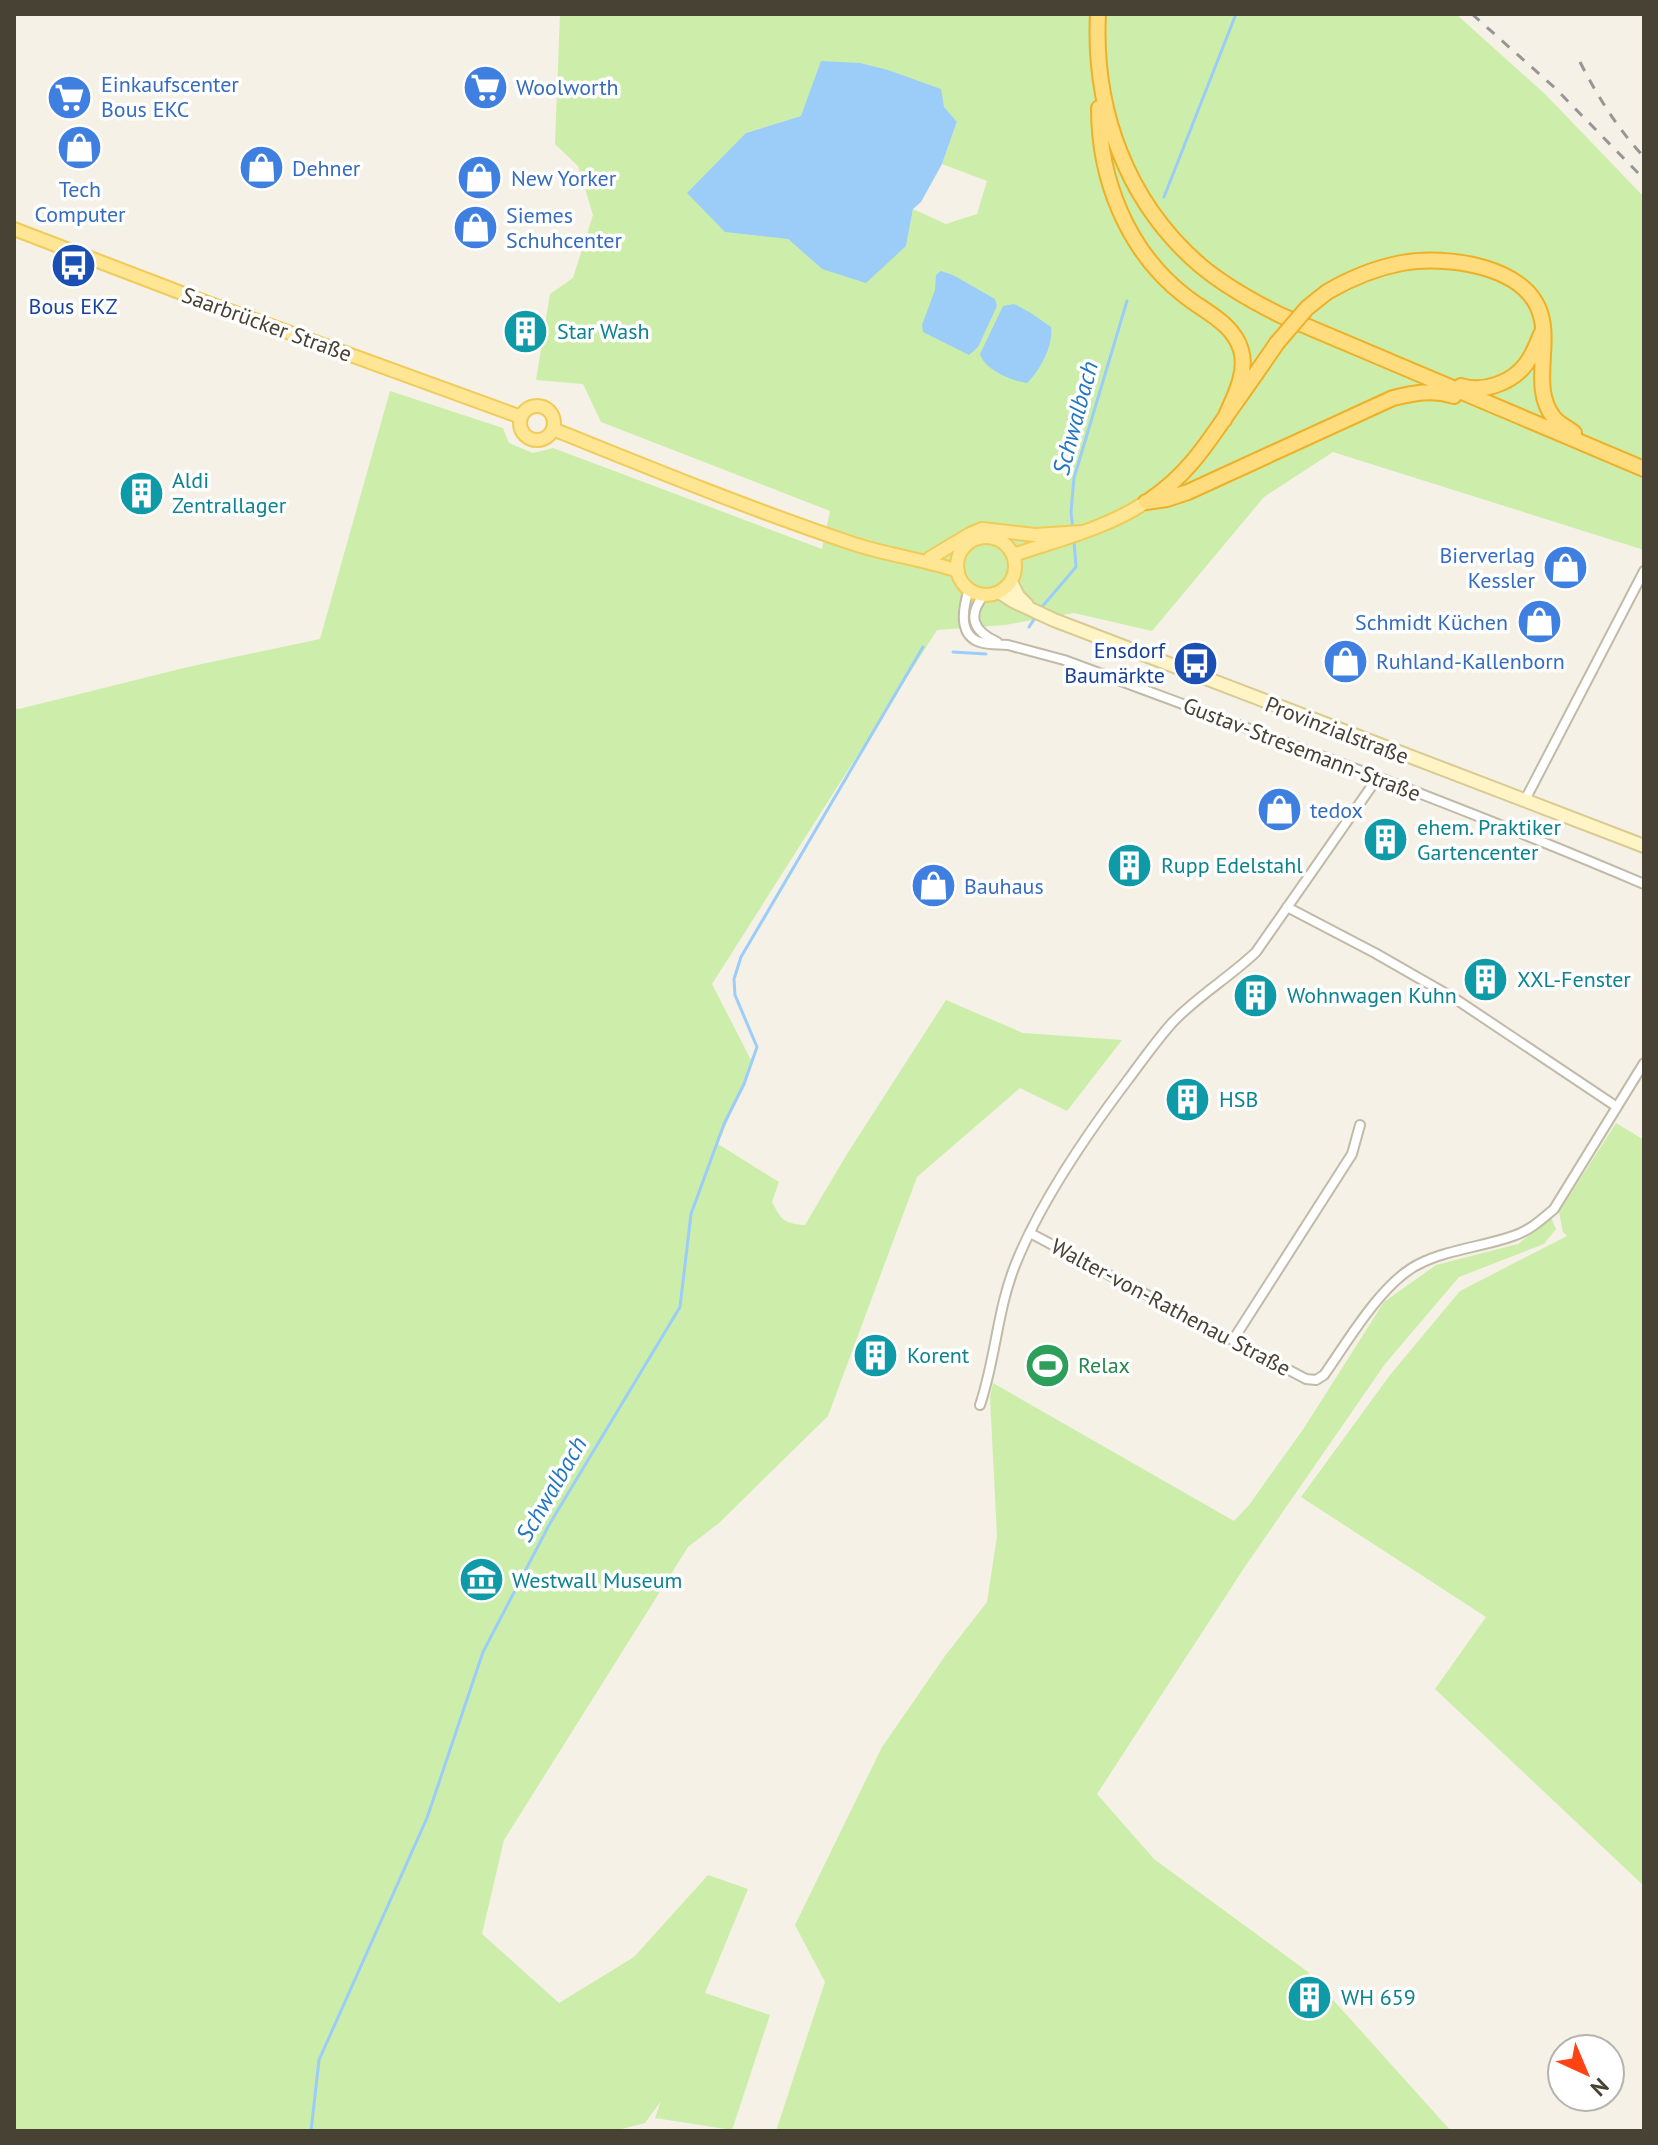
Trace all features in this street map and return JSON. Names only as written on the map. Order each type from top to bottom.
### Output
[{"type":"highway","points":[[1098,14],[1097,48],[1101,86],[1113,136],[1128,173],[1156,218],[1203,267],[1280,315],[1644,469]]},
{"type":"highway","points":[[1101,86],[1100,134],[1105,165],[1111,190],[1130,232],[1142,251],[1170,282],[1226,325],[1242,353],[1238,385],[1224,420]]},
{"type":"highway","points":[[1146,502],[1187,469],[1206,447],[1277,343],[1307,308],[1346,281],[1403,263],[1457,262],[1500,273],[1517,283],[1534,299],[1541,316],[1545,351],[1542,384],[1554,419],[1624,461]]},
{"type":"highway","points":[[1427,376],[1467,388],[1491,386],[1511,379],[1526,365],[1543,330]]},
{"type":"highway","points":[[1146,502],[1188,492],[1393,398],[1416,392],[1443,392],[1519,416]]},
{"type":"main road","name":"Saarbrücker Straße","points":[[14,229],[521,417]]},
{"type":"main road","points":[[532,407],[542,407],[553,415],[553,429],[542,440],[531,439],[523,432],[521,417],[532,407]]},
{"type":"main road","points":[[553,429],[807,528],[881,552],[926,559],[958,571]]},
{"type":"main road","points":[[1013,555],[1061,536],[1088,530],[1146,502]]},
{"type":"main road","points":[[926,559],[982,529],[1061,536]]},
{"type":"main road","points":[[992,537],[1001,540],[1013,555],[1015,574],[999,592],[984,595],[963,584],[958,571],[960,554],[973,540],[992,537]]},
{"type":"main road","points":[[926,559],[960,554]]},
{"type":"main road","points":[[1011,582],[1018,596],[1032,611]]},
{"type":"main road","name":"Provinzialstraße","points":[[999,592],[1054,620],[1644,846]]},
{"type":"street","points":[[1525,800],[1644,571]]},
{"type":"street","name":"Gustav-Stresemann-Straße","points":[[969,589],[963,613],[967,631],[978,641],[1064,660],[1378,777],[1644,884]]},
{"type":"street","points":[[984,595],[974,611],[976,625],[988,638],[1001,644]]},
{"type":"street","points":[[980,1405],[989,1380],[1004,1296],[1016,1262],[1063,1175],[1100,1116],[1173,1022],[1256,952],[1378,777]]},
{"type":"street","points":[[1287,907],[1457,1000],[1617,1107]]},
{"type":"street","name":"Walter-von-Rathenau Straße","points":[[1030,1233],[1306,1379],[1316,1380],[1324,1375],[1382,1294],[1416,1265],[1454,1251],[1514,1236],[1554,1209],[1644,1063]]},
{"type":"street","points":[[1233,1340],[1352,1154],[1360,1125]]},
{"type":"green space","points":[[560,14],[1456,14],[1545,94],[1644,197],[1644,550],[1333,452],[1264,497],[1152,631],[1074,613],[1005,625],[937,630],[712,984],[752,1062],[718,1144],[779,1182],[772,1202],[778,1213],[788,1222],[805,1225],[946,1000],[1023,1033],[1122,1040],[1067,1111],[1020,1088],[917,1177],[828,1416],[719,1523],[688,1547],[504,1840],[482,1934],[559,2003],[634,1957],[708,1875],[748,1889],[705,1993],[770,2015],[732,2130],[655,2118],[661,2101],[645,2123],[614,2131],[14,2131],[14,708],[320,639],[390,391],[503,428],[509,443],[533,453],[553,448],[822,549],[830,511],[601,422],[583,384],[536,380],[550,294],[573,278],[593,215],[578,166],[555,144]],"holes":[[[801,116],[957,123],[942,164],[987,181],[977,214],[946,224],[913,209],[906,246],[822,269],[788,239],[746,133]]]},
{"type":"green space","points":[[1616,1123],[1644,1140],[1644,1886],[1435,1689],[1486,1617],[1301,1497],[1390,1375],[1460,1291],[1567,1236],[1563,1232],[1559,1212]]},
{"type":"green space","points":[[1551,1218],[1556,1229],[1544,1244],[1459,1277],[1385,1364],[1244,1568],[1097,1794],[1154,1859],[1308,1972],[1451,2131],[776,2131],[825,1982],[795,1925],[882,1747],[987,1602],[997,1536],[990,1397],[993,1383],[1234,1521],[1304,1428],[1384,1302],[1436,1265],[1518,1244]]},
{"type":"water","points":[[821,61],[860,63],[941,89],[944,107],[957,122],[942,164],[921,202],[913,209],[906,246],[866,283],[822,269],[788,239],[725,232],[687,193],[746,133],[801,116]]},
{"type":"water","points":[[941,271],[995,299],[997,306],[978,347],[969,355],[923,332],[922,325],[935,290],[936,275]]},
{"type":"water","points":[[1014,304],[1051,327],[1045,357],[1027,383],[999,373],[987,365],[980,354],[1003,306]]},
{"type":"waterway","name":"Schwalbach","points":[[1164,197],[1236,14]]},
{"type":"waterway","name":"Schwalbach","points":[[1073,530],[1074,478],[1127,301]]},
{"type":"waterway","name":"Schwalbach","points":[[1041,608],[1076,567],[1074,541]]},
{"type":"waterway","name":"Schwalbach","points":[[1029,627],[1037,615]]},
{"type":"waterway","name":"Schwalbach","points":[[311,2131],[319,2060],[427,1818],[483,1652],[549,1525],[680,1307],[691,1214],[757,1047],[735,995],[734,979],[741,957],[923,647]]},
{"type":"waterway","points":[[953,652],[986,654]]},
{"type":"railway","points":[[1472,14],[1555,88],[1644,179]]},
{"type":"railway","points":[[1580,62],[1609,112],[1644,157]]},
{"type":"place","name":"Woolworth","points":[[485,87]]},
{"type":"place","name":"Einkaufscenter Bous EKC","points":[[70,97]]},
{"type":"place","name":"Tech Computer","points":[[80,148]]},
{"type":"place","name":"Dehner","points":[[261,168]]},
{"type":"place","name":"New Yorker","points":[[480,178]]},
{"type":"place","name":"Siemes Schuhcenter","points":[[475,228]]},
{"type":"place","name":"Bous EKZ","points":[[73,265]]},
{"type":"place","name":"Star Wash","points":[[526,331]]},
{"type":"place","name":"Aldi Zentrallager","points":[[141,493]]},
{"type":"place","name":"Bierverlag Kessler","points":[[1566,568]]},
{"type":"place","name":"Schmidt Küchen","points":[[1539,622]]},
{"type":"place","name":"Ruhland-Kallenborn","points":[[1345,661]]},
{"type":"place","name":"Ensdorf Baumärkte","points":[[1196,663]]},
{"type":"place","name":"tedox","points":[[1279,810]]},
{"type":"place","name":"ehem. Praktiker Gartencenter","points":[[1386,840]]},
{"type":"place","name":"Rupp Edelstahl","points":[[1130,865]]},
{"type":"place","name":"Bauhaus","points":[[933,886]]},
{"type":"place","name":"XXL-Fenster","points":[[1486,979]]},
{"type":"place","name":"Wohnwagen Kuhn","points":[[1256,995]]},
{"type":"place","name":"HSB","points":[[1188,1099]]},
{"type":"place","name":"Korent","points":[[876,1355]]},
{"type":"place","name":"Relax","points":[[1047,1365]]},
{"type":"place","name":"Westwall Museum","points":[[481,1580]]},
{"type":"place","name":"WH 659","points":[[1310,1997]]}]
